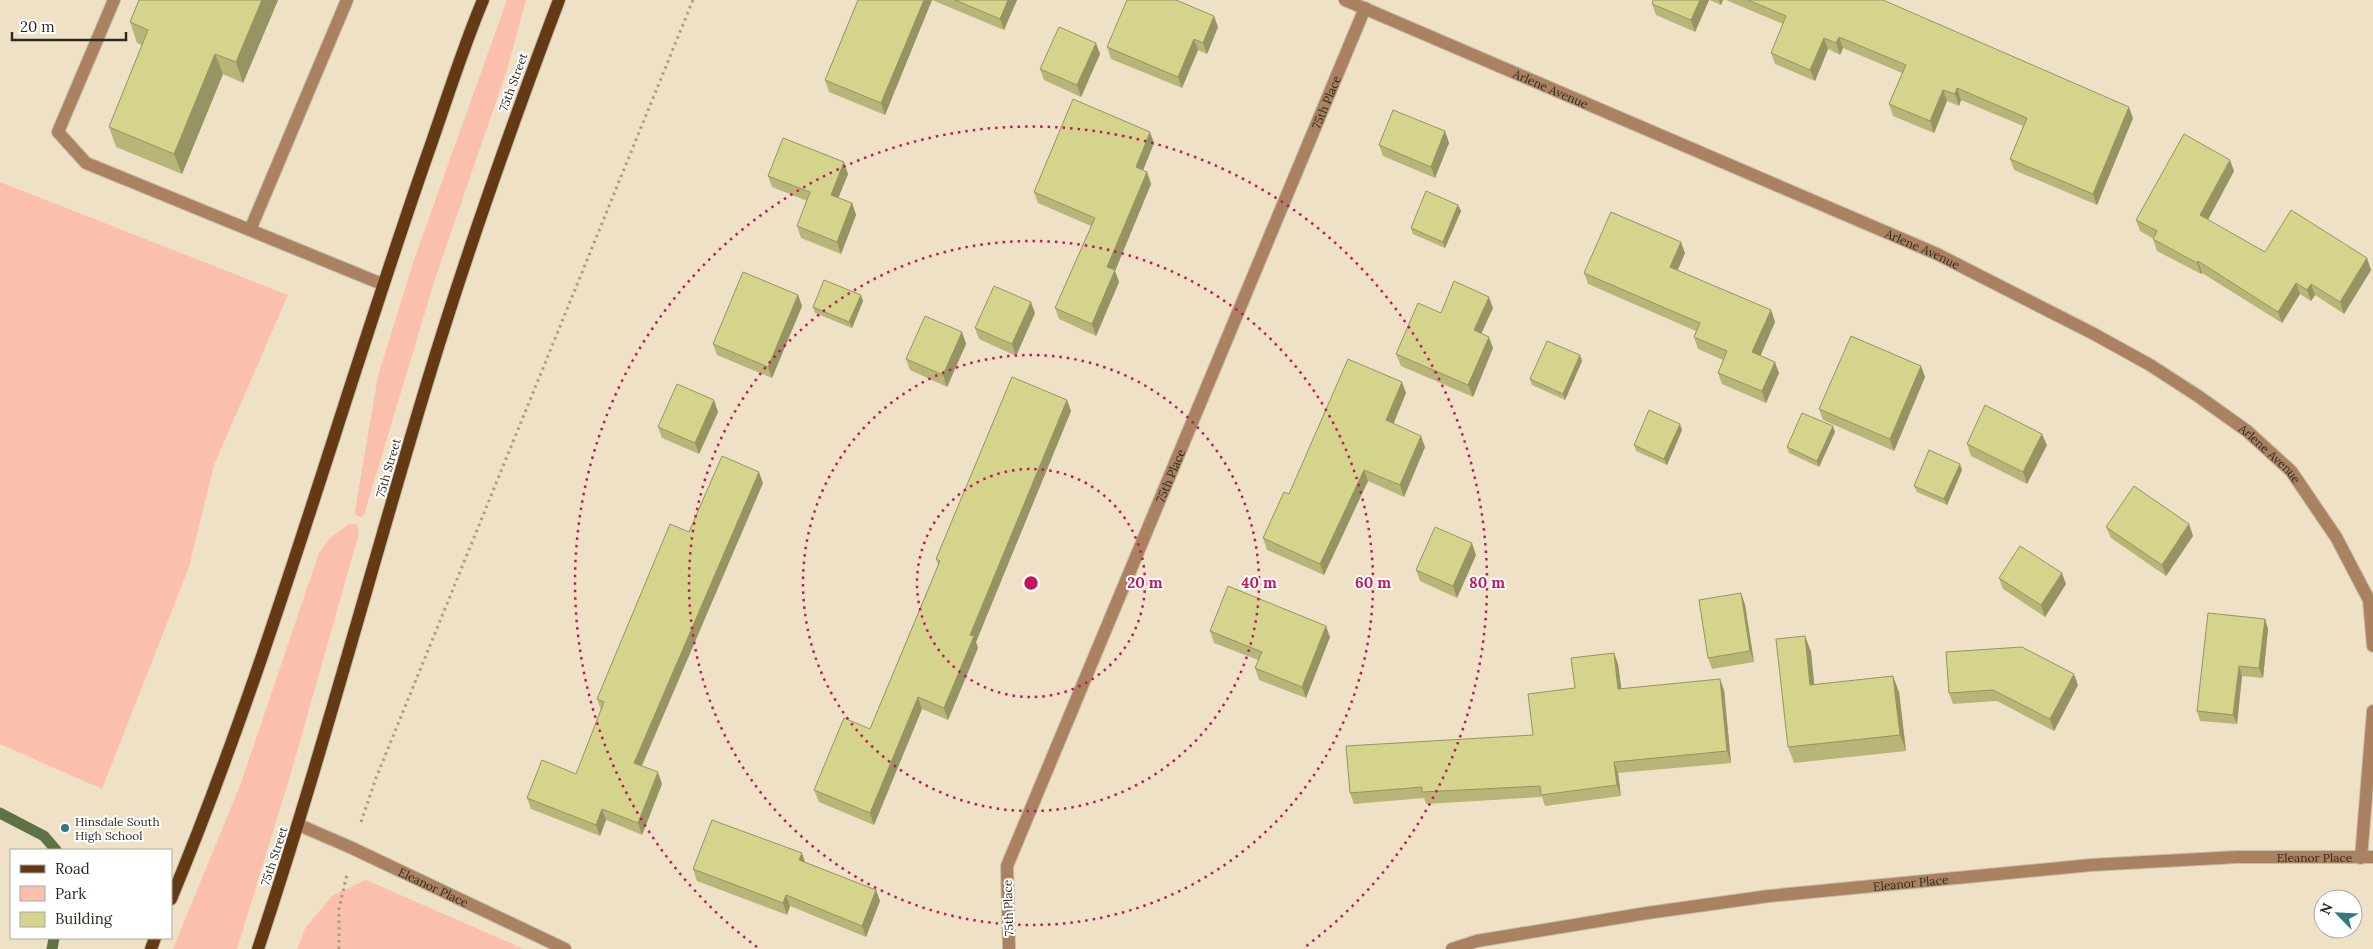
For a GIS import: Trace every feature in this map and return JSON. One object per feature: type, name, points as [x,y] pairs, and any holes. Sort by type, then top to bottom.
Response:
[{"type":"main road","points":[[172,896],[237,729],[296,557],[382,284],[482,0]]},
{"type":"main road","name":"75th Street","points":[[258,949],[299,825],[428,383],[499,159],[558,0]]},
{"type":"street","points":[[114,0],[58,132],[86,163],[382,284]]},
{"type":"street","points":[[250,230],[346,0]]},
{"type":"street","name":"Arlene Avenue","points":[[1345,0],[1937,254],[2150,365],[2247,431],[2291,471],[2336,537],[2368,600],[2373,646]]},
{"type":"street","name":"75th Place","points":[[1009,949],[1007,866],[1365,8]]},
{"type":"street","points":[[2367,857],[2373,711]]},
{"type":"street","name":"Eleanor Place","points":[[299,825],[352,848],[565,949]]},
{"type":"street","name":"Eleanor Place","points":[[1452,949],[1477,941],[1609,919],[1778,895],[2101,865],[2237,857],[2367,857]]},
{"type":"path","points":[[366,808],[376,778],[693,0]]},
{"type":"path","points":[[339,949],[340,909],[345,882]]},
{"type":"green space","points":[[507,0],[526,0],[507,70],[435,279],[364,515],[361,517],[356,515],[355,511],[378,376],[415,257]]},
{"type":"green space","points":[[0,182],[288,295],[214,465],[189,567],[102,789],[0,744]]},
{"type":"green space","points":[[349,524],[357,524],[359,533],[293,766],[237,949],[173,949],[241,783],[319,553],[331,537]]},
{"type":"green space","points":[[366,880],[524,949],[297,949],[306,927],[333,895]]},
{"type":"building","points":[[139,0],[262,0],[236,62],[215,54],[174,154],[109,127],[148,30],[130,22]]},
{"type":"building","points":[[858,0],[924,0],[881,103],[825,80]]},
{"type":"building","points":[[955,0],[1008,0],[1000,19]]},
{"type":"building","points":[[1127,0],[1176,0],[1214,16],[1203,43],[1194,39],[1178,77],[1107,47]]},
{"type":"building","points":[[1653,0],[1700,0],[1691,20],[1652,4]]},
{"type":"building","points":[[1748,0],[1883,0],[2129,107],[2093,194],[2010,159],[2027,118],[1957,88],[1955,94],[1943,90],[1930,121],[1889,104],[1906,65],[1839,37],[1836,43],[1824,38],[1810,70],[1771,53],[1786,16]]},
{"type":"building","points":[[1059,27],[1096,43],[1077,85],[1040,69]]},
{"type":"building","points":[[1073,99],[1150,132],[1136,167],[1147,172],[1107,267],[1115,270],[1092,324],[1055,308],[1095,218],[1034,192]]},
{"type":"building","points":[[1393,110],[1445,131],[1431,167],[1379,145]]},
{"type":"building","points":[[2184,134],[2230,160],[2200,215],[2265,252],[2291,210],[2367,258],[2340,302],[2311,284],[2307,290],[2296,283],[2278,312],[2198,261],[2197,263],[2153,239],[2157,231],[2136,220]]},
{"type":"building","points":[[783,138],[844,162],[831,195],[852,203],[837,242],[797,226],[810,192],[768,176]]},
{"type":"building","points":[[1426,191],[1458,205],[1443,242],[1411,228]]},
{"type":"building","points":[[1611,212],[1681,242],[1670,267],[1771,310],[1752,352],[1775,362],[1762,391],[1718,373],[1727,351],[1694,337],[1700,323],[1584,273]]},
{"type":"building","points":[[743,272],[798,295],[768,367],[713,344]]},
{"type":"building","points":[[824,280],[861,295],[849,322],[813,307]]},
{"type":"building","points":[[1454,281],[1489,297],[1474,330],[1489,337],[1468,385],[1396,354],[1418,303],[1441,313]]},
{"type":"building","points":[[994,286],[1031,302],[1012,344],[975,328]]},
{"type":"building","points":[[925,316],[962,332],[943,375],[906,359]]},
{"type":"building","points":[[1851,336],[1921,366],[1890,439],[1819,409]]},
{"type":"building","points":[[1547,341],[1580,355],[1563,394],[1530,379]]},
{"type":"building","points":[[1348,359],[1402,382],[1386,420],[1421,436],[1400,485],[1364,470],[1320,564],[1263,538],[1284,492],[1289,494]]},
{"type":"building","points":[[1012,377],[1067,400],[970,635],[974,636],[944,708],[918,697],[870,813],[814,790],[844,718],[870,729],[940,561],[936,559]]},
{"type":"building","points":[[677,384],[714,400],[695,443],[658,427]]},
{"type":"building","points":[[1985,405],[2042,434],[2023,472],[1967,444]]},
{"type":"building","points":[[1649,410],[1680,424],[1664,459],[1634,445]]},
{"type":"building","points":[[1802,413],[1833,426],[1817,461],[1787,447]]},
{"type":"building","points":[[1929,450],[1960,464],[1944,499],[1914,486]]},
{"type":"building","points":[[722,456],[759,472],[634,763],[658,772],[638,823],[602,809],[596,825],[527,798],[542,760],[576,774],[604,702],[597,699],[670,524],[689,532]]},
{"type":"building","points":[[2134,486],[2189,524],[2162,565],[2106,527]]},
{"type":"building","points":[[1435,527],[1472,543],[1453,586],[1416,570]]},
{"type":"building","points":[[2020,546],[2062,573],[2041,605],[1999,578]]},
{"type":"building","points":[[1228,586],[1326,626],[1302,687],[1255,668],[1262,652],[1210,631]]},
{"type":"building","points":[[1741,593],[1750,651],[1708,658],[1699,600]]},
{"type":"building","points":[[2208,613],[2265,619],[2259,668],[2239,666],[2233,715],[2197,711]]},
{"type":"building","points":[[1805,636],[1810,685],[1893,676],[1900,735],[1788,747],[1776,639]]},
{"type":"building","points":[[2022,647],[2074,674],[2050,719],[1993,690],[1949,693],[1946,652]]},
{"type":"building","points":[[1614,653],[1618,689],[1720,679],[1727,751],[1614,762],[1617,785],[1541,795],[1540,786],[1422,792],[1422,787],[1350,793],[1346,746],[1533,735],[1528,694],[1575,688],[1571,658]]},
{"type":"building","points":[[712,820],[802,853],[799,860],[876,890],[862,926],[786,895],[783,903],[693,869]]},
{"type":"waterway","points":[[0,813],[44,836],[55,849]]},
{"type":"waterway","points":[[52,949],[54,939]]},
{"type":"place","name":"Hinsdale South High School","points":[[65,828]]}]
